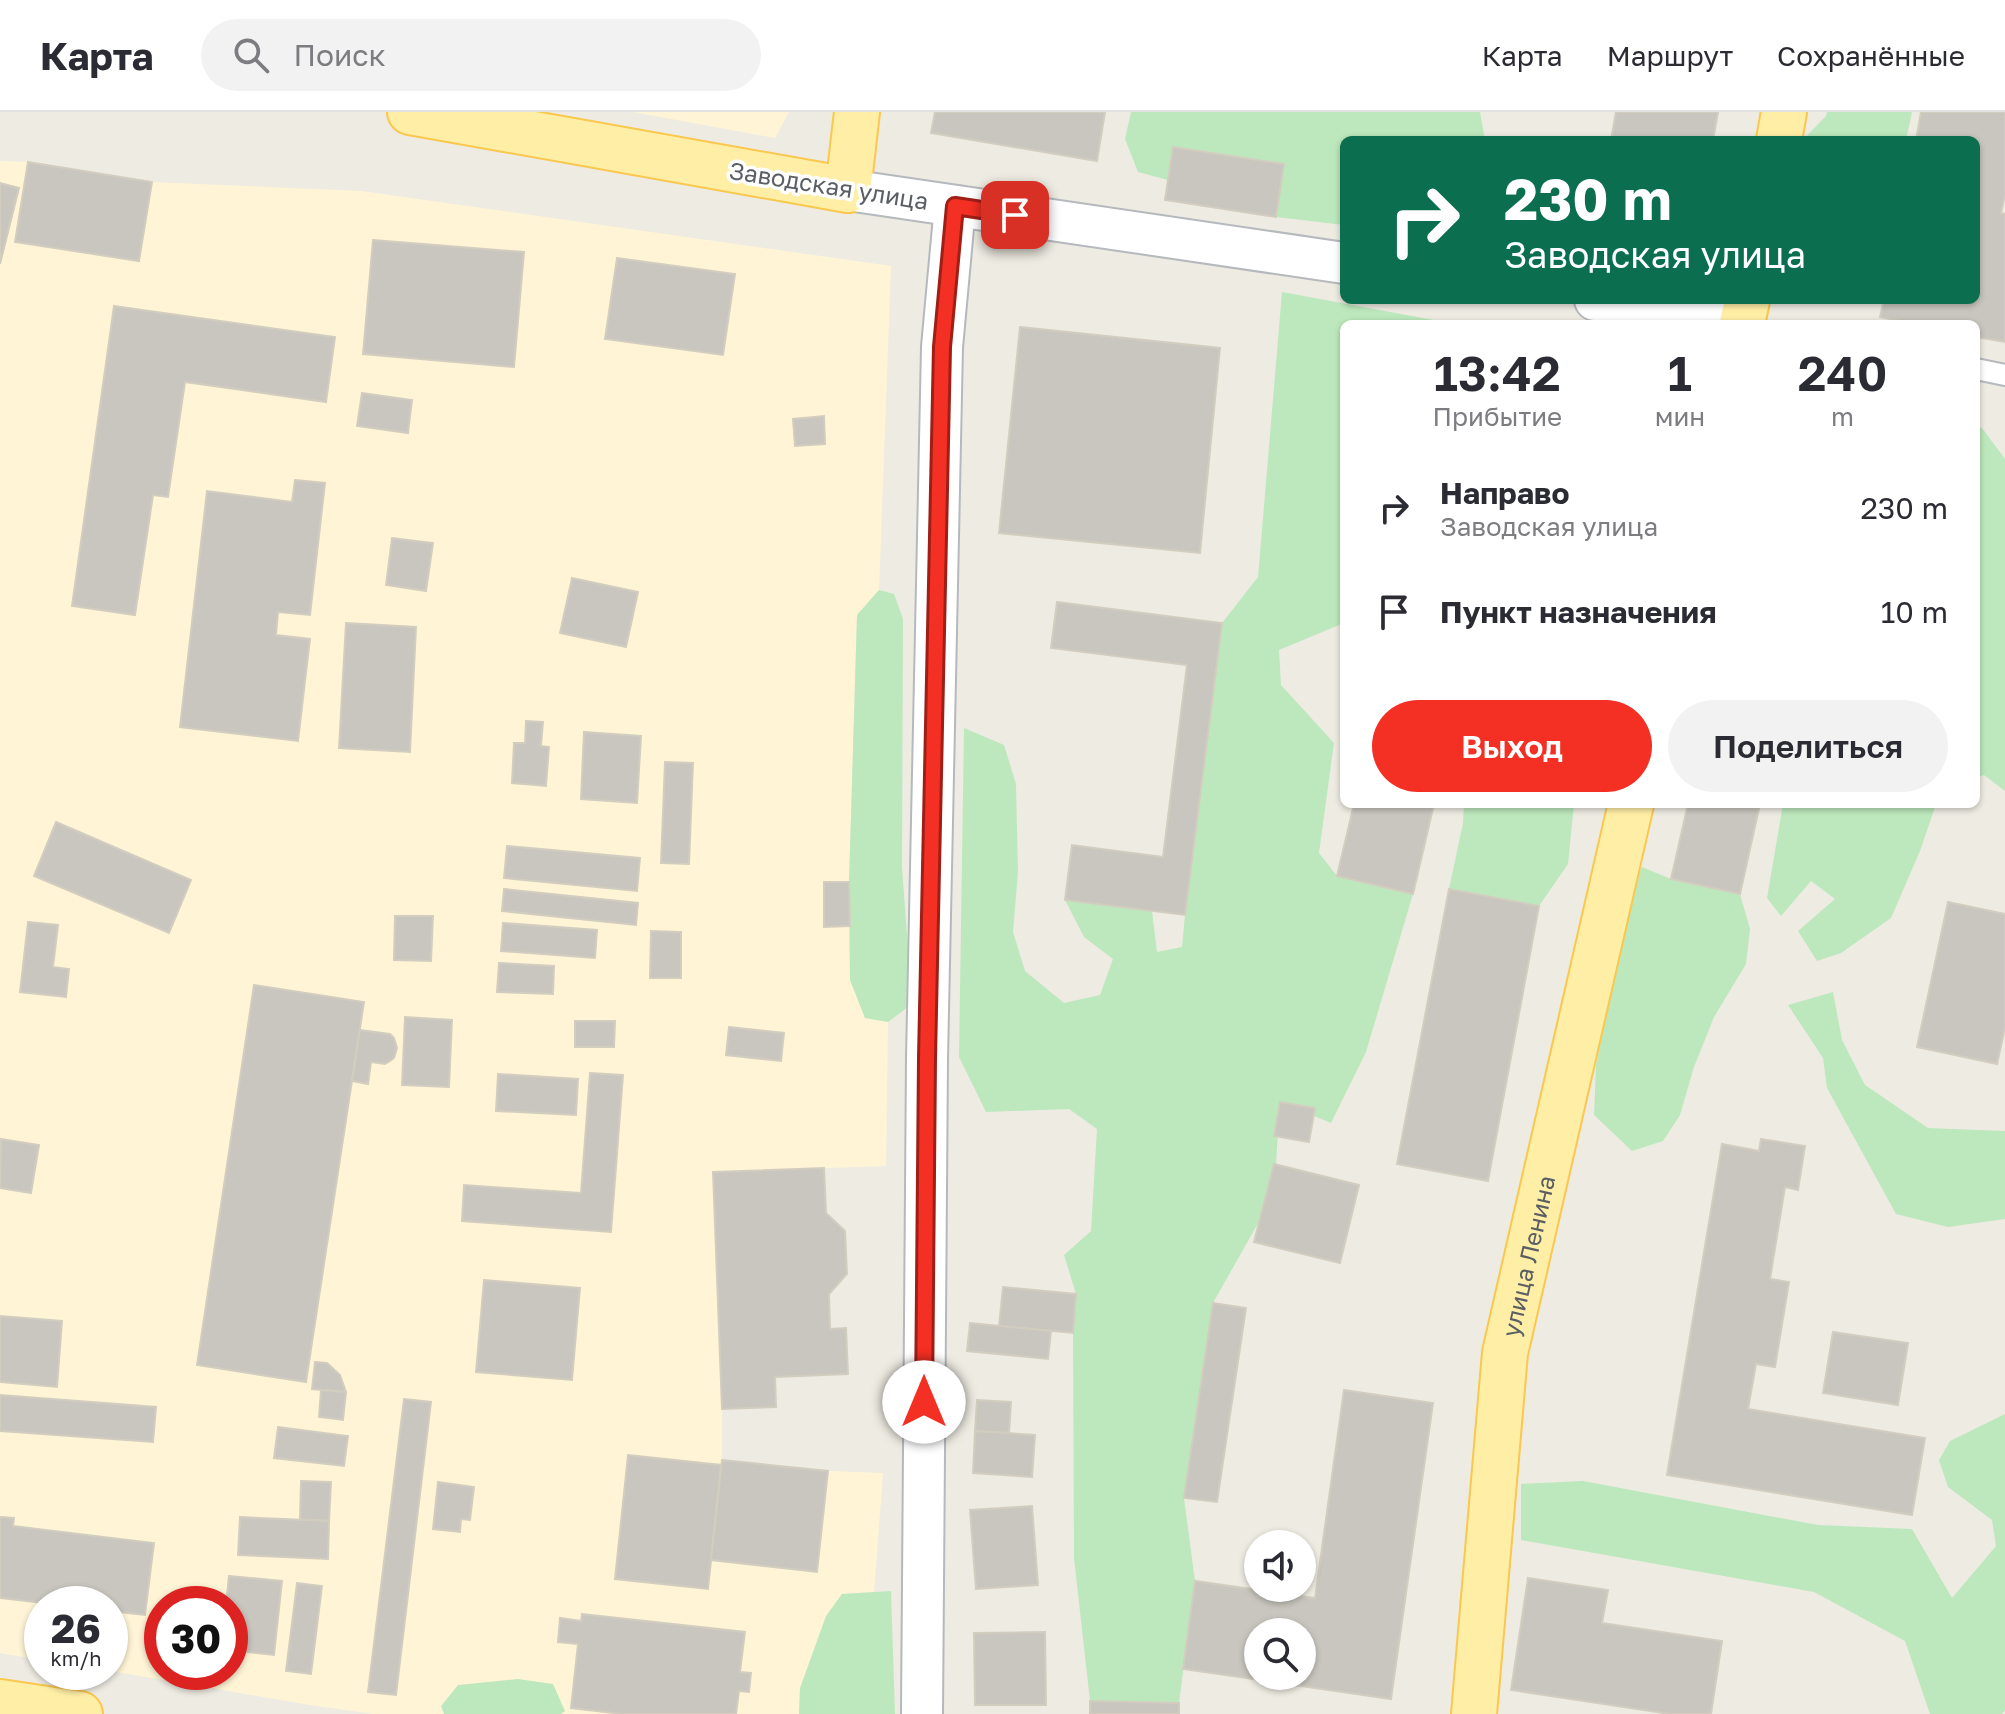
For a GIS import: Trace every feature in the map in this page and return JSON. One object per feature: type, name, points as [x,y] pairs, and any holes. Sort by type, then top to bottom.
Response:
[{"type":"main road","name":"Заводская улица","points":[[410,112],[848,190]]},
{"type":"main road","points":[[848,190],[857,112]]},
{"type":"main road","points":[[1780,136],[1784,112]]},
{"type":"main road","name":"улица Ленина","points":[[1474,1714],[1505,1353],[1630,808]]},
{"type":"main road","points":[[0,1702],[80,1714]]},
{"type":"street","name":"Заводская улица","points":[[848,190],[1340,262]]},
{"type":"street","points":[[922,1714],[927,1058],[942,347],[955,206]]},
{"type":"street","points":[[1631,304],[1746,317]]},
{"type":"lane","points":[[1980,370],[2005,375]]},
{"type":"shaded area","points":[[633,112],[789,112],[775,138]]},
{"type":"shaded area","points":[[0,161],[28,162],[152,182],[361,191],[891,266],[879,590],[857,615],[849,882],[850,980],[865,1018],[888,1022],[886,1166],[713,1172],[722,1460],[828,1471],[883,1473],[874,1592],[842,1594],[800,1688],[799,1714],[374,1714],[222,1690],[248,1690],[248,1586],[144,1586],[144,1677],[128,1674],[128,1586],[24,1586],[24,1657],[0,1653]]},
{"type":"green space","points":[[1131,112],[1480,112],[1484,136],[1340,136],[1340,225],[1276,217],[1284,164],[1174,147],[1168,180],[1138,172],[1125,139]]},
{"type":"green space","points":[[1827,112],[1912,112],[1907,136],[1807,136]]},
{"type":"green space","points":[[1282,292],[1434,320],[1340,320],[1340,625],[1279,650],[1281,685],[1334,743],[1319,853],[1337,876],[1413,894],[1366,1052],[1331,1123],[1280,1102],[1274,1195],[1213,1303],[1184,1498],[1195,1581],[1179,1703],[1090,1701],[1074,1558],[1073,1333],[1076,1294],[1064,1255],[1091,1231],[1097,1129],[1069,1109],[986,1112],[959,1057],[964,728],[1004,745],[1016,784],[1018,872],[1013,932],[1025,971],[1064,1003],[1100,995],[1113,959],[1084,937],[1065,900],[1152,911],[1157,952],[1182,947],[1222,623],[1258,577]]},
{"type":"green space","points":[[1980,427],[2005,459],[2005,791],[1984,775],[1980,776]]},
{"type":"green space","points":[[879,590],[894,594],[903,619],[902,867],[912,1004],[888,1022],[865,1018],[850,980],[849,882],[857,615]]},
{"type":"green space","points":[[1464,808],[1574,808],[1568,864],[1539,906],[1449,889]]},
{"type":"green space","points":[[1782,808],[1935,808],[1891,918],[1841,953],[1817,961],[1798,931],[1835,899],[1811,881],[1781,916],[1767,898]]},
{"type":"green space","points":[[1642,867],[1671,879],[1740,894],[1750,929],[1746,964],[1714,1017],[1694,1067],[1680,1115],[1663,1141],[1632,1151],[1594,1115],[1596,1065],[1632,888]]},
{"type":"green space","points":[[1833,992],[1842,1040],[1865,1085],[1928,1128],[2005,1131],[2005,1219],[1948,1227],[1896,1214],[1827,1088],[1823,1058],[1788,1005]]},
{"type":"green space","points":[[2005,1414],[2005,1710],[2002,1714],[1930,1714],[1905,1641],[1814,1592],[1521,1540],[1521,1484],[1583,1481],[1818,1525],[1912,1529],[1952,1598],[1996,1546],[1992,1520],[1948,1487],[1939,1460],[1950,1441]]},
{"type":"green space","points":[[891,1591],[895,1714],[799,1714],[800,1688],[826,1616],[842,1594]]},
{"type":"green space","points":[[518,1679],[553,1684],[565,1711],[561,1714],[444,1714],[441,1706],[458,1685]]},
{"type":"building","points":[[935,112],[1105,112],[1097,161],[931,133]]},
{"type":"building","points":[[1616,112],[1718,112],[1714,136],[1612,136]]},
{"type":"building","points":[[1921,112],[2005,112],[2005,195],[2001,213],[2005,214],[2005,342],[1980,338],[1980,320],[1895,320],[1880,317],[1883,304],[1980,304],[1980,136],[1917,136]]},
{"type":"building","points":[[1173,147],[1284,164],[1276,217],[1165,200]]},
{"type":"building","points":[[28,162],[152,182],[139,261],[15,242]]},
{"type":"building","points":[[0,183],[19,188],[0,264]]},
{"type":"building","points":[[373,240],[524,252],[514,367],[363,354]]},
{"type":"building","points":[[617,258],[735,274],[723,355],[605,339]]},
{"type":"building","points":[[114,306],[335,337],[326,402],[185,382],[168,497],[153,495],[135,615],[72,606]]},
{"type":"building","points":[[1020,327],[1220,348],[1200,553],[999,533]]},
{"type":"building","points":[[362,393],[412,400],[408,433],[357,426]]},
{"type":"building","points":[[824,416],[825,444],[795,446],[793,419]]},
{"type":"building","points":[[295,480],[325,483],[310,615],[278,612],[276,635],[310,639],[298,741],[180,727],[207,491],[292,502]]},
{"type":"building","points":[[392,538],[433,543],[426,591],[386,585]]},
{"type":"building","points":[[572,578],[638,592],[626,647],[560,633]]},
{"type":"building","points":[[1057,602],[1222,623],[1185,915],[1065,900],[1072,845],[1163,857],[1187,665],[1051,648]]},
{"type":"building","points":[[346,623],[416,627],[410,752],[339,748]]},
{"type":"building","points":[[526,721],[543,722],[541,746],[549,747],[546,786],[512,783],[514,743],[525,743]]},
{"type":"building","points":[[584,732],[641,736],[637,803],[581,799]]},
{"type":"building","points":[[665,762],[693,763],[689,864],[661,863]]},
{"type":"building","points":[[1353,808],[1433,808],[1413,894],[1337,876]]},
{"type":"building","points":[[1687,808],[1759,808],[1740,894],[1671,879]]},
{"type":"building","points":[[56,822],[191,880],[169,933],[34,876]]},
{"type":"building","points":[[507,846],[640,858],[637,891],[504,878]]},
{"type":"building","points":[[824,882],[849,882],[850,926],[824,927]]},
{"type":"building","points":[[504,889],[638,903],[636,925],[502,911]]},
{"type":"building","points":[[1449,889],[1539,906],[1488,1181],[1397,1164]]},
{"type":"building","points":[[1948,902],[2005,914],[2005,1028],[1997,1064],[1917,1047]]},
{"type":"building","points":[[395,916],[433,916],[431,961],[394,960]]},
{"type":"building","points":[[28,922],[58,925],[53,967],[69,969],[66,997],[20,992]]},
{"type":"building","points":[[503,923],[597,930],[595,958],[501,951]]},
{"type":"building","points":[[651,931],[681,932],[681,978],[650,978]]},
{"type":"building","points":[[499,963],[554,966],[553,994],[497,992]]},
{"type":"building","points":[[254,985],[364,1002],[306,1382],[197,1365]]},
{"type":"building","points":[[405,1017],[452,1020],[449,1087],[402,1085]]},
{"type":"building","points":[[575,1021],[615,1021],[614,1047],[575,1047]]},
{"type":"building","points":[[729,1027],[784,1033],[781,1061],[726,1055]]},
{"type":"building","points":[[360,1030],[390,1034],[397,1048],[394,1058],[385,1064],[371,1062],[368,1084],[352,1081]]},
{"type":"building","points":[[590,1073],[623,1075],[611,1232],[462,1221],[464,1185],[581,1193]]},
{"type":"building","points":[[498,1074],[578,1079],[576,1115],[496,1111]]},
{"type":"building","points":[[1280,1102],[1315,1108],[1309,1142],[1274,1136]]},
{"type":"building","points":[[1,1139],[39,1145],[31,1193],[0,1188]]},
{"type":"building","points":[[1761,1139],[1805,1146],[1798,1190],[1785,1187],[1770,1279],[1789,1282],[1775,1367],[1756,1364],[1748,1409],[1925,1438],[1912,1515],[1667,1475],[1722,1144],[1759,1151]]},
{"type":"building","points":[[1274,1164],[1359,1185],[1340,1263],[1254,1242]]},
{"type":"building","points":[[824,1168],[826,1213],[845,1231],[847,1274],[829,1294],[830,1329],[846,1328],[848,1374],[775,1377],[776,1407],[722,1409],[713,1172]]},
{"type":"building","points":[[484,1280],[580,1288],[572,1380],[476,1372]]},
{"type":"building","points":[[1003,1287],[1076,1294],[1073,1333],[999,1326]]},
{"type":"building","points":[[1213,1303],[1246,1308],[1217,1502],[1184,1498]]},
{"type":"building","points":[[0,1316],[62,1321],[57,1387],[0,1382]]},
{"type":"building","points":[[970,1323],[1051,1331],[1048,1359],[967,1351]]},
{"type":"building","points":[[1833,1332],[1908,1343],[1898,1405],[1823,1393]]},
{"type":"building","points":[[315,1362],[327,1363],[340,1375],[346,1392],[312,1389]]},
{"type":"building","points":[[321,1390],[346,1392],[343,1420],[319,1417]]},
{"type":"building","points":[[1344,1390],[1433,1403],[1391,1699],[1316,1688],[1316,1618],[1244,1618],[1244,1678],[1183,1669],[1195,1581],[1244,1588],[1244,1602],[1316,1602]]},
{"type":"building","points":[[0,1395],[156,1407],[153,1442],[0,1431]]},
{"type":"building","points":[[404,1399],[431,1402],[396,1695],[368,1692]]},
{"type":"building","points":[[977,1400],[1011,1402],[1009,1433],[975,1431]]},
{"type":"building","points":[[278,1427],[348,1436],[344,1466],[274,1458]]},
{"type":"building","points":[[975,1431],[1035,1435],[1032,1477],[973,1473]]},
{"type":"building","points":[[628,1455],[721,1465],[708,1589],[615,1579]]},
{"type":"building","points":[[722,1460],[828,1471],[817,1572],[711,1560]]},
{"type":"building","points":[[301,1481],[331,1482],[329,1521],[300,1519]]},
{"type":"building","points":[[438,1482],[474,1487],[470,1520],[461,1519],[460,1532],[433,1529]]},
{"type":"building","points":[[1032,1506],[1038,1585],[976,1589],[970,1510]]},
{"type":"building","points":[[0,1517],[14,1518],[13,1526],[154,1543],[149,1586],[144,1586],[144,1615],[128,1613],[128,1586],[24,1586],[24,1601],[0,1598]]},
{"type":"building","points":[[240,1517],[329,1521],[328,1559],[238,1555]]},
{"type":"building","points":[[229,1576],[282,1581],[274,1655],[248,1652],[248,1586],[228,1586]]},
{"type":"building","points":[[1528,1578],[1608,1590],[1602,1623],[1722,1641],[1711,1714],[1670,1714],[1511,1690]]},
{"type":"building","points":[[297,1583],[322,1586],[311,1674],[286,1671]]},
{"type":"building","points":[[582,1614],[745,1632],[740,1672],[751,1673],[749,1692],[739,1691],[736,1714],[622,1714],[571,1708],[578,1644],[558,1642],[560,1618],[581,1621]]},
{"type":"building","points":[[1045,1632],[1046,1705],[975,1705],[974,1633]]},
{"type":"building","points":[[1090,1701],[1179,1703],[1179,1714],[1090,1714]]},
{"type":"route","points":[[924,1402],[927,1058],[942,347],[955,206],[1015,215]]}]
